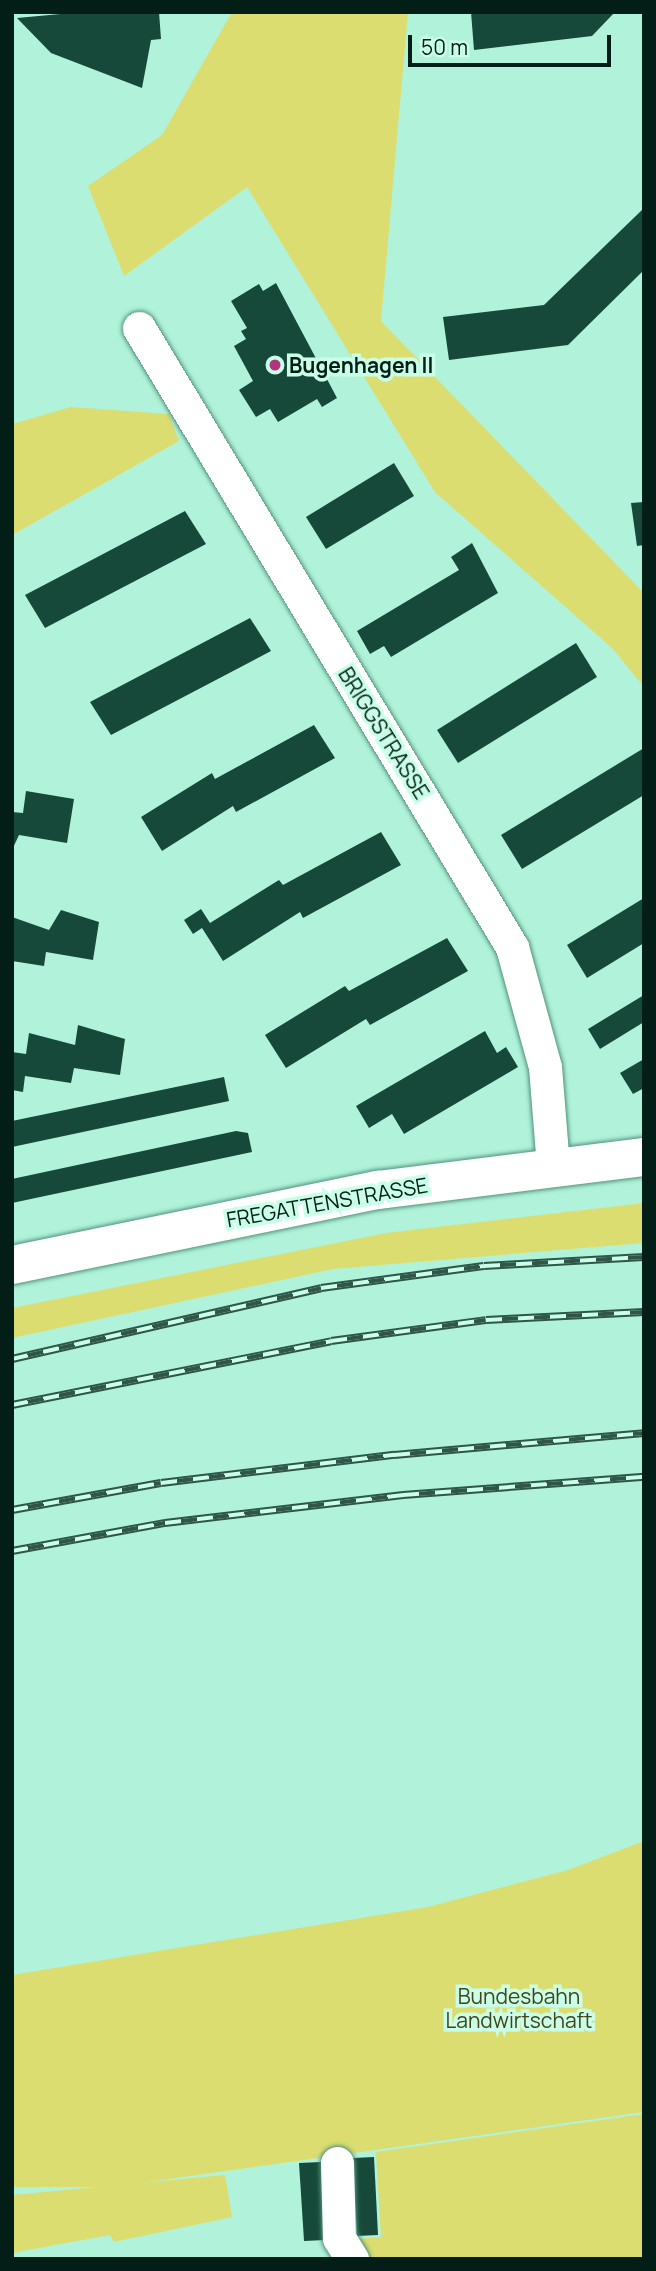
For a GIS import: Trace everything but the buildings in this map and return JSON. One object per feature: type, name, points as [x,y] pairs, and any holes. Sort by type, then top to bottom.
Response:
[{"type":"street","name":"BRIGGSTRASSE","points":[[139,328],[512,947],[545,1067],[553,1166]]},
{"type":"street","name":"FREGATTENSTRASSE","points":[[12,1265],[378,1190],[553,1166],[644,1157]]},
{"type":"street","points":[[337,2163],[339,2238],[352,2259]]},
{"type":"green space","points":[[232,12],[408,12],[381,321],[644,593],[644,687],[612,648],[435,492],[247,187],[124,276],[88,186],[162,135]]},
{"type":"green space","points":[[71,407],[169,414],[179,441],[12,535],[12,424]]},
{"type":"green space","points":[[644,1203],[644,1243],[333,1269],[12,1338],[12,1308],[386,1233]]},
{"type":"green space","name":"Bundesbahn Landwirtschaft","points":[[644,1841],[644,2112],[113,2187],[12,2187],[12,1975],[428,1907],[568,1870]]},
{"type":"green space","points":[[644,2114],[644,2259],[366,2259],[357,2239],[381,2237],[376,2152]]},
{"type":"green space","points":[[225,2175],[232,2217],[114,2242],[110,2235],[12,2253],[12,2195]]},
{"type":"railway","points":[[12,1359],[321,1288],[484,1266],[644,1257]]},
{"type":"railway","points":[[12,1405],[331,1341],[486,1320],[644,1312]]},
{"type":"railway","points":[[12,1510],[161,1483],[394,1455],[644,1433]]},
{"type":"railway","points":[[12,1551],[165,1523],[403,1495],[644,1477]]},
{"type":"place","name":"Bugenhagen II","points":[[275,365]]}]
